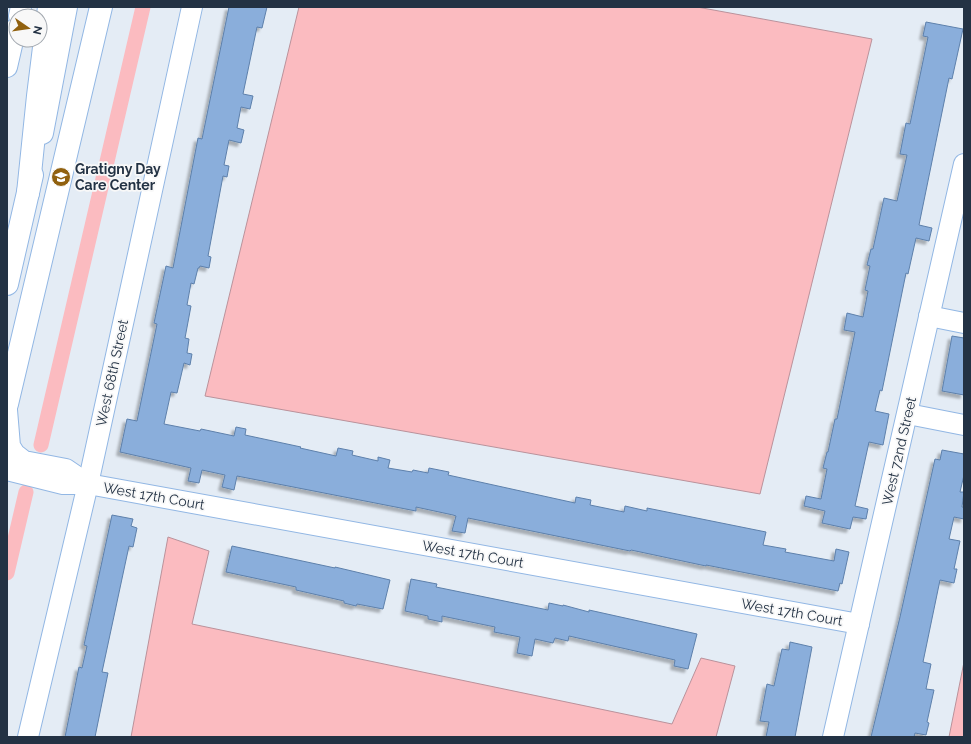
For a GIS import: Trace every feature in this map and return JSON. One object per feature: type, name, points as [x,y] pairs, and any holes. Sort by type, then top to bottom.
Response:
[{"type":"main road","points":[[28,193],[49,7]]},
{"type":"main road","points":[[7,284],[50,97],[66,7]]},
{"type":"main road","points":[[7,404],[101,7]]},
{"type":"street","name":"West 68th Street","points":[[28,737],[88,484],[192,7]]},
{"type":"street","points":[[7,67],[11,48]]},
{"type":"street","name":"West 72nd Street","points":[[833,737],[964,164]]},
{"type":"street","points":[[929,316],[964,323]]},
{"type":"street","name":"West 17th Court","points":[[7,410],[10,446],[15,454],[24,461],[66,469],[88,484]]},
{"type":"street","points":[[908,414],[964,425]]},
{"type":"street","name":"West 17th Court","points":[[7,470],[63,484],[88,484],[859,624]]},
{"type":"shaded area","points":[[299,7],[697,7],[872,39],[760,494],[205,396]]},
{"type":"shaded area","points":[[168,537],[209,551],[192,624],[672,724],[701,658],[735,666],[716,737],[131,737]]},
{"type":"shaded area","points":[[964,662],[964,737],[949,737]]},
{"type":"building","points":[[229,7],[267,7],[262,28],[257,27],[243,94],[253,96],[250,109],[241,107],[237,128],[244,130],[241,143],[229,140],[224,165],[229,166],[227,177],[223,176],[208,256],[211,257],[209,268],[200,266],[198,268],[194,284],[191,283],[187,305],[191,306],[185,338],[189,339],[187,353],[192,354],[190,365],[184,363],[177,393],[171,392],[164,424],[200,431],[201,429],[234,436],[236,427],[246,429],[245,435],[336,456],[338,448],[353,451],[352,455],[378,461],[378,457],[390,460],[388,468],[428,473],[429,468],[449,472],[448,475],[575,503],[576,497],[591,500],[590,505],[624,512],[625,506],[647,511],[647,508],[766,532],[763,545],[786,549],[785,552],[834,561],[836,549],[849,552],[842,584],[840,583],[838,591],[468,518],[465,533],[452,531],[456,516],[453,515],[416,507],[416,511],[237,476],[234,490],[222,487],[225,475],[202,470],[199,483],[188,481],[191,468],[120,452],[127,419],[137,421],[157,324],[154,323],[166,266],[173,268],[198,138],[202,139]]},
{"type":"building","points":[[926,22],[963,29],[952,79],[949,78],[919,225],[932,228],[929,241],[916,238],[908,274],[906,273],[882,391],[880,390],[875,411],[889,414],[883,445],[869,442],[855,506],[868,509],[866,519],[853,517],[850,529],[822,523],[825,511],[804,506],[806,496],[821,499],[827,469],[823,468],[835,419],[837,419],[855,332],[844,330],[847,313],[863,317],[868,291],[865,290],[870,266],[867,265],[871,249],[873,249],[884,198],[897,201],[907,155],[900,154],[906,123],[910,124],[928,37],[923,36]]},
{"type":"building","points":[[952,336],[964,338],[964,395],[942,391]]},
{"type":"building","points":[[942,450],[964,454],[964,475],[960,492],[964,492],[962,507],[964,507],[964,519],[954,517],[949,539],[960,541],[954,569],[957,569],[954,583],[940,580],[923,662],[931,664],[926,689],[934,690],[927,722],[929,723],[926,735],[915,733],[914,737],[871,737],[900,617],[935,459],[940,460]]},
{"type":"building","points":[[112,515],[133,519],[131,526],[137,528],[133,547],[129,546],[102,672],[108,673],[95,737],[65,737],[79,667],[82,668],[87,646],[84,645]]},
{"type":"building","points":[[232,546],[390,580],[383,609],[357,604],[356,606],[344,603],[344,601],[296,590],[296,587],[226,572]]},
{"type":"building","points":[[411,579],[437,584],[436,587],[548,610],[549,603],[563,605],[589,612],[589,610],[697,634],[688,669],[674,666],[675,660],[569,636],[568,641],[555,638],[553,643],[535,639],[532,656],[517,653],[520,637],[494,632],[495,627],[442,616],[442,622],[428,619],[428,616],[405,611]]},
{"type":"building","points":[[790,642],[812,647],[795,737],[766,737],[769,722],[760,721],[767,684],[774,686],[782,649],[789,650]]},
{"type":"waterway","points":[[41,445],[143,7]]},
{"type":"waterway","points":[[7,573],[26,492]]},
{"type":"place","name":"Gratigny Day Care Center","points":[[61,177]]}]
